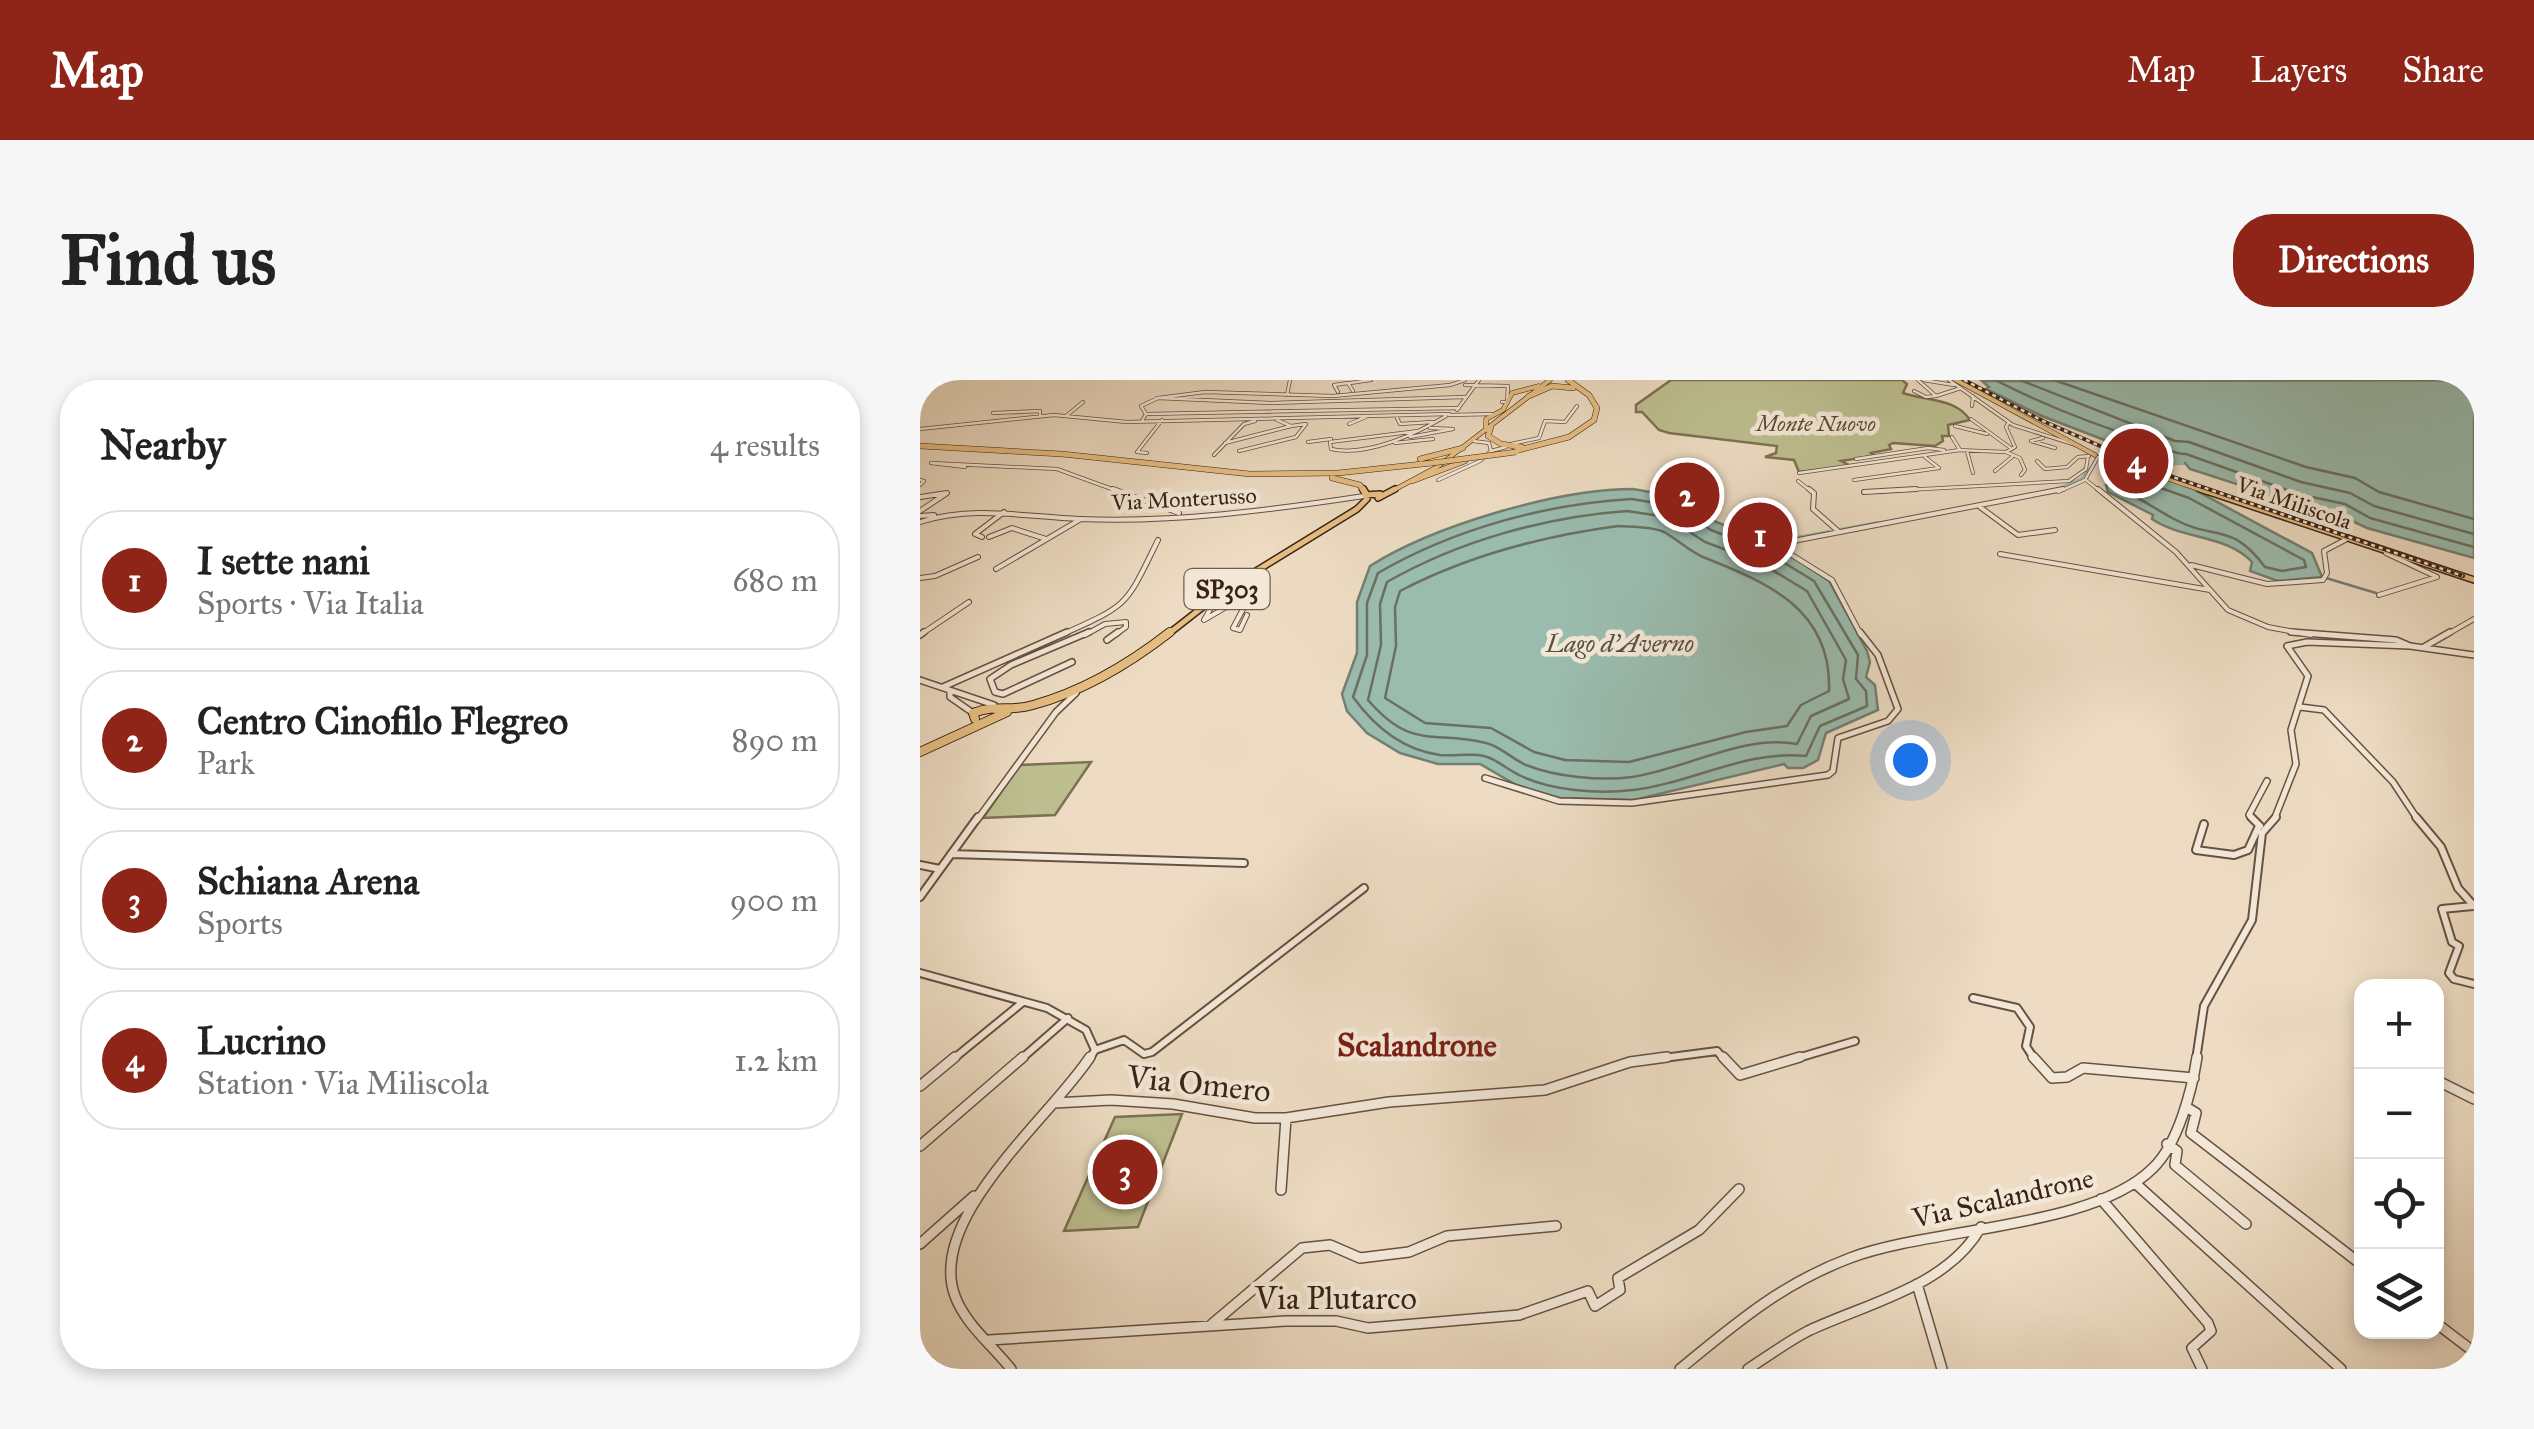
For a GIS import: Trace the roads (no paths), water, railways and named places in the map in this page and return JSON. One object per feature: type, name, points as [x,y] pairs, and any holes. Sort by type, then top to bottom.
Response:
[{"type":"highway","points":[[1412,480],[1470,458],[1552,444],[1591,426],[1596,412],[1592,398],[1570,380]]},
{"type":"highway","points":[[1286,475],[1470,458],[1564,443],[1590,430],[1600,415],[1585,380]]},
{"type":"highway","points":[[1536,386],[1547,381]]},
{"type":"highway","points":[[1530,395],[1548,386],[1562,385],[1592,398]]},
{"type":"highway","points":[[1489,429],[1488,436],[1499,444],[1552,444]]},
{"type":"highway","points":[[920,446],[1046,450],[1207,470],[1311,472],[1431,462]]},
{"type":"highway","points":[[920,446],[1026,450],[1192,471],[1347,481],[1362,486],[1366,496]]},
{"type":"highway","points":[[1311,472],[1425,458],[1462,448]]},
{"type":"main road","points":[[1366,496],[1412,480],[1489,429],[1547,381]]},
{"type":"main road","name":"Via Miliscola","points":[[1956,382],[2099,456],[2402,560],[2474,580]]},
{"type":"main road","points":[[1488,417],[1496,414],[1512,393],[1536,386]]},
{"type":"main road","points":[[1523,389],[1532,390],[1530,395]]},
{"type":"main road","points":[[1488,417],[1503,417]]},
{"type":"main road","points":[[1488,417],[1489,429]]},
{"type":"main road","points":[[2060,438],[2099,456]]},
{"type":"main road","name":"SP303","points":[[1058,700],[1135,662],[1205,604],[1366,496]]},
{"type":"main road","points":[[962,732],[974,716],[1058,700],[1090,685]]},
{"type":"main road","points":[[920,752],[1000,710]]},
{"type":"main road","points":[[974,716],[988,718]]},
{"type":"street","points":[[920,382],[937,380]]},
{"type":"street","points":[[1285,395],[1290,380]]},
{"type":"street","points":[[1350,383],[1371,380]]},
{"type":"street","points":[[1921,380],[1956,382]]},
{"type":"street","points":[[1921,380],[1936,396]]},
{"type":"street","points":[[924,390],[930,381]]},
{"type":"street","points":[[1336,439],[1330,442],[1333,451],[1385,446],[1428,428],[1459,408],[1472,382]]},
{"type":"street","points":[[1146,414],[1141,406],[1151,398],[1210,387],[1285,395],[1472,382],[1508,386],[1504,402]]},
{"type":"street","points":[[1914,391],[1936,396],[1956,382]]},
{"type":"street","points":[[1972,406],[1975,395],[2009,422],[2079,446]]},
{"type":"street","points":[[1151,398],[1302,402],[1465,398]]},
{"type":"street","points":[[1065,416],[1083,402]]},
{"type":"street","points":[[1298,408],[1302,402]]},
{"type":"street","points":[[1317,408],[1320,402]]},
{"type":"street","points":[[1512,449],[1539,438],[1545,422],[1565,422],[1577,406]]},
{"type":"street","points":[[1146,414],[1298,408],[1459,408]]},
{"type":"street","points":[[1459,408],[1460,413],[1468,416]]},
{"type":"street","points":[[993,412],[1030,410],[1042,412],[1039,417]]},
{"type":"street","points":[[1256,417],[1263,410]]},
{"type":"street","points":[[1142,420],[1146,414]]},
{"type":"street","points":[[920,429],[1065,416],[1162,420],[1496,414]]},
{"type":"street","points":[[1349,424],[1366,416],[1407,418]]},
{"type":"street","points":[[1214,454],[1248,422],[1278,418],[1291,426]]},
{"type":"street","points":[[1398,419],[1400,424],[1439,421]]},
{"type":"street","points":[[1970,419],[2009,450],[2012,458]]},
{"type":"street","points":[[1147,453],[1137,452],[1162,420]]},
{"type":"street","points":[[1856,459],[1928,448],[2009,450],[2016,447],[2006,427],[2009,422]]},
{"type":"street","points":[[1226,443],[1306,424],[1299,434],[1240,450]]},
{"type":"street","points":[[1955,426],[1988,435]]},
{"type":"street","points":[[1284,428],[1299,434]]},
{"type":"street","points":[[1428,428],[1428,432],[1450,430]]},
{"type":"street","points":[[1404,437],[1454,429],[1428,428]]},
{"type":"street","points":[[1238,430],[1269,444]]},
{"type":"street","points":[[1308,442],[1418,431]]},
{"type":"street","points":[[1952,437],[1960,450]]},
{"type":"street","points":[[2044,437],[2031,440],[2038,446],[2054,448]]},
{"type":"street","points":[[1392,443],[1433,440]]},
{"type":"street","points":[[1438,480],[1493,453],[1490,444],[1473,440]]},
{"type":"street","points":[[1799,473],[1960,450]]},
{"type":"street","points":[[1967,451],[1973,473]]},
{"type":"street","points":[[1854,480],[1940,468],[1924,456]]},
{"type":"street","points":[[2059,474],[2078,458],[2099,456]]},
{"type":"street","points":[[1485,778],[1559,801],[1632,803],[1828,775],[1833,771],[1838,738],[1888,721],[1898,710],[1878,655],[1862,636],[1832,580],[1787,552],[1782,543],[2057,492],[2086,480],[2099,456]]},
{"type":"street","points":[[1864,492],[2073,479],[2099,456]]},
{"type":"street","points":[[1995,471],[2012,458],[2020,458],[2025,470],[2020,476]]},
{"type":"street","points":[[2052,459],[2057,467]]},
{"type":"street","points":[[2037,461],[2043,469],[2065,467]]},
{"type":"street","points":[[965,468],[932,463],[1057,469],[1180,514]]},
{"type":"street","points":[[2086,480],[2190,565],[2221,606],[2262,626],[2396,640],[2410,646],[2474,655]]},
{"type":"street","points":[[1798,481],[1814,493],[1815,512],[1839,532]]},
{"type":"street","points":[[920,497],[947,493],[920,516]]},
{"type":"street","name":"Via Monterusso","points":[[920,516],[1005,511],[1080,519],[1248,513],[1366,496]]},
{"type":"street","points":[[1978,506],[2018,535],[2055,530]]},
{"type":"street","points":[[982,537],[975,534],[1005,511]]},
{"type":"street","points":[[996,569],[1080,519]]},
{"type":"street","points":[[989,536],[1012,528],[1046,539]]},
{"type":"street","points":[[943,687],[1125,604],[1158,540]]},
{"type":"street","points":[[2190,565],[2267,584],[2326,578],[2322,554],[2345,540]]},
{"type":"street","points":[[2000,554],[2210,590]]},
{"type":"street","points":[[920,578],[978,558]]},
{"type":"street","points":[[2381,595],[2437,577],[2402,560]]},
{"type":"street","points":[[1246,577],[1212,604],[1204,620],[1252,592],[1233,628],[1240,630],[1247,615]]},
{"type":"street","points":[[920,636],[969,602]]},
{"type":"street","points":[[2424,647],[2474,619]]},
{"type":"street","points":[[1072,662],[1010,692],[995,692],[990,679],[1111,621],[1126,622],[1107,640]]},
{"type":"street","name":"Via Scalandrone","points":[[1680,1369],[1768,1298],[1852,1258],[2101,1199],[2135,1183],[2156,1166],[2186,1107],[2204,1006],[2252,920],[2262,834],[2279,814],[2296,764],[2291,730],[2308,676],[2288,650],[2289,644],[2410,646]]},
{"type":"street","points":[[1027,648],[1039,654]]},
{"type":"street","points":[[920,680],[964,692],[1000,710]]},
{"type":"street","points":[[950,691],[950,697],[974,716]]},
{"type":"street","points":[[1056,712],[1058,700]]},
{"type":"street","points":[[920,897],[1056,712],[1058,700]]},
{"type":"street","points":[[2300,708],[2324,710],[2389,776],[2406,805],[2441,847],[2458,888],[2474,906]]},
{"type":"street","points":[[2259,826],[2249,815],[2267,781]]},
{"type":"street","points":[[2204,824],[2196,850],[2234,855],[2248,850],[2259,826],[2269,823]]},
{"type":"street","points":[[951,854],[1244,863]]},
{"type":"street","points":[[920,865],[940,869]]},
{"type":"street","points":[[1011,1369],[954,1294],[950,1260],[957,1232],[990,1182],[1095,1050],[1124,1040],[1144,1054],[1152,1052],[1364,888]]},
{"type":"street","points":[[2474,906],[2442,909],[2452,942],[2459,946],[2450,973],[2454,979],[2474,984]]},
{"type":"street","points":[[920,973],[1068,1018],[1086,1030],[1095,1050]]},
{"type":"street","points":[[1974,998],[2017,1008],[2030,1027],[2026,1046],[2052,1078],[2083,1068],[2194,1078]]},
{"type":"street","points":[[920,1086],[1024,1002]]},
{"type":"street","points":[[920,1146],[1068,1018]]},
{"type":"street","name":"Via Omero","points":[[1054,1104],[1111,1100],[1172,1104],[1255,1118],[1286,1118],[1389,1102],[1545,1090],[1630,1062],[1718,1051],[1740,1075],[1856,1041]]},
{"type":"street","points":[[2444,1084],[2474,1099]]},
{"type":"street","points":[[2186,1107],[2196,1113],[2191,1132],[2354,1259]]},
{"type":"street","points":[[1281,1190],[1286,1118]]},
{"type":"street","points":[[2167,1144],[2176,1151],[2174,1165],[2246,1224]]},
{"type":"street","points":[[920,1244],[990,1182]]},
{"type":"street","points":[[2135,1183],[2341,1369]]},
{"type":"street","name":"Via Plutarco","points":[[989,1340],[1211,1324],[1336,1322],[1368,1328],[1519,1314],[1552,1307],[1588,1291],[1595,1306],[1620,1290],[1618,1278],[1682,1245],[1723,1210],[1739,1189]]},
{"type":"street","points":[[2101,1199],[2208,1323],[2211,1331],[2192,1348],[2202,1369]]},
{"type":"street","points":[[1211,1324],[1302,1248],[1330,1245],[1360,1258],[1409,1252],[1447,1236],[1556,1226]]},
{"type":"street","points":[[1748,1369],[1804,1332],[1917,1284],[1976,1245],[1982,1226]]},
{"type":"street","points":[[1917,1284],[1942,1369]]},
{"type":"street","points":[[2444,1329],[2474,1352]]},
{"type":"water","points":[[2474,380],[2474,558],[2367,528],[2323,507],[2295,503],[2190,469],[2185,463],[2174,464],[2150,452],[2107,441],[2042,416],[1986,389],[1989,387],[1982,381]]},
{"type":"water","points":[[2107,462],[2193,489],[2312,553],[2322,577],[2278,581],[2250,571],[2252,562],[2229,546],[2164,526],[2152,519],[2153,515],[2108,492],[2106,485],[2117,481],[2106,478]]},
{"type":"water","name":"Lago d'Averno","points":[[1633,489],[1678,497],[1716,522],[1772,543],[1829,581],[1867,651],[1870,662],[1866,677],[1875,685],[1878,710],[1826,733],[1818,760],[1803,768],[1788,768],[1784,764],[1634,800],[1560,798],[1518,786],[1480,764],[1438,764],[1400,753],[1367,733],[1347,711],[1342,694],[1357,653],[1357,602],[1370,566],[1427,537],[1497,512],[1569,495]]},
{"type":"waterway","points":[[2153,466],[2183,463]]},
{"type":"waterway","points":[[2057,489],[2081,479],[2092,466]]},
{"type":"waterway","points":[[1840,530],[1878,523]]},
{"type":"waterway","points":[[1778,541],[1835,531]]},
{"type":"waterway","points":[[2326,578],[2376,593]]},
{"type":"railway","points":[[1964,380],[2045,422],[2167,475],[2463,576]]},
{"type":"place","name":"Lucrino","points":[[2136,461]]},
{"type":"place","name":"Centro Cinofilo Flegreo","points":[[1687,495]]},
{"type":"place","name":"I sette nani","points":[[1760,535]]},
{"type":"place","name":"Schiana Arena","points":[[1125,1172]]},
{"type":"district","name":"Scalandrone","points":[[1417,1045]]},
{"type":"park label","name":"Monte Nuovo","points":[[1816,423]]}]
